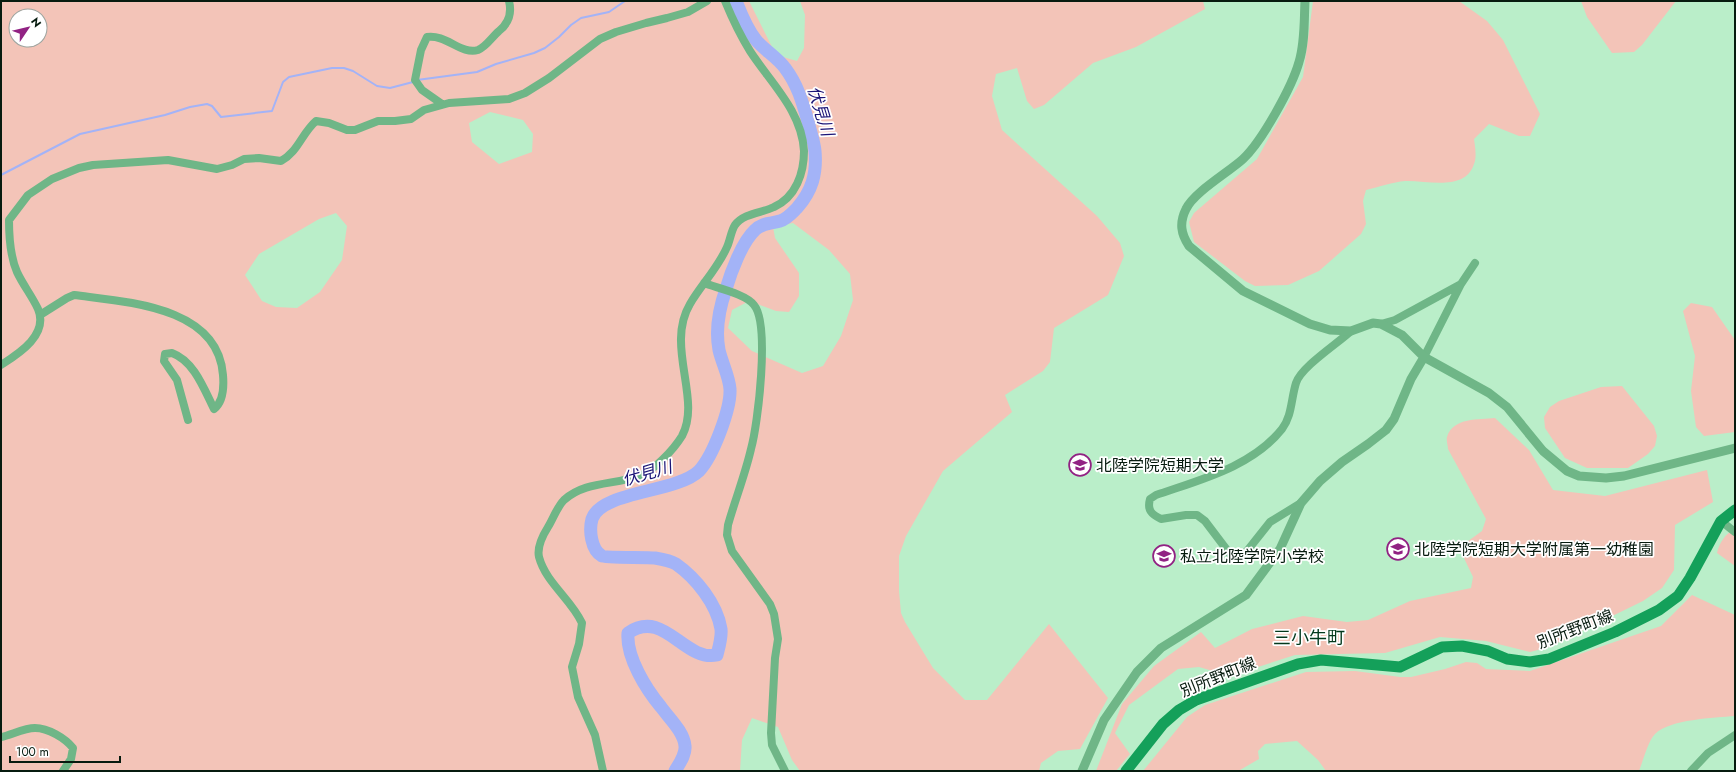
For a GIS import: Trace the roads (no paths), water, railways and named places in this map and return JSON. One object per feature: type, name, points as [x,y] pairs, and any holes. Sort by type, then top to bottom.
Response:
[{"type":"main road","name":"別所野町線","points":[[1126,771],[1163,724],[1179,710],[1196,700],[1298,664],[1321,660],[1356,664],[1400,666],[1442,647],[1462,646],[1488,651],[1507,659],[1530,662],[1549,659],[1615,632],[1660,610],[1678,596],[1690,578],[1721,521],[1735,510]]},
{"type":"street","points":[[442,104],[422,90],[415,80],[421,50],[427,37],[436,36],[465,49],[477,50],[485,45],[504,27],[510,17],[511,8],[509,1]]},
{"type":"street","points":[[1,365],[28,345],[40,324],[38,310],[17,270],[12,254],[9,220],[28,195],[52,179],[79,168],[93,165],[150,160],[168,160],[218,169],[232,165],[244,159],[259,158],[281,161],[293,152],[310,126],[316,121],[347,130],[355,130],[378,121],[395,121],[411,118],[424,110],[442,104],[509,99],[525,93],[549,78],[600,39],[616,32],[688,12],[707,1]]},
{"type":"street","points":[[603,771],[595,735],[578,698],[572,667],[582,623],[572,606],[564,598],[543,568],[538,554],[539,549],[544,534],[563,501],[578,491],[641,476],[658,464],[681,437],[688,423],[689,409],[681,354],[683,329],[689,305],[727,247],[735,225],[744,218],[760,210],[774,207],[790,197],[800,179],[804,162],[804,148],[799,124],[791,109],[749,50],[725,1]]},
{"type":"street","points":[[1305,1],[1303,45],[1300,61],[1294,77],[1279,105],[1254,146],[1242,159],[1190,203],[1183,216],[1181,225],[1182,231],[1189,246],[1243,291],[1310,324],[1330,330],[1351,331]]},
{"type":"street","points":[[1082,771],[1104,720],[1137,672],[1161,648],[1246,595],[1280,549],[1301,503],[1320,480],[1386,430],[1394,419],[1411,379],[1461,284],[1475,263]]},
{"type":"street","points":[[704,283],[742,296],[754,304],[758,314],[762,335],[762,358],[758,408],[752,449],[728,525],[727,534],[732,551],[770,604],[774,614],[778,639],[775,658],[771,733],[772,746],[784,771]]},
{"type":"street","points":[[1381,324],[1395,320],[1461,284]]},
{"type":"street","points":[[40,316],[74,295],[149,307],[172,313],[198,327],[212,343],[220,359],[223,375],[223,391],[219,405],[214,409],[200,380],[184,360],[172,352],[165,354],[164,361],[177,380],[188,420]]},
{"type":"street","points":[[1301,503],[1270,522],[1247,551],[1237,557],[1230,554],[1205,521],[1196,515],[1161,519],[1152,515],[1148,509],[1150,499],[1156,495],[1225,470],[1245,460],[1270,442],[1282,429],[1288,418],[1296,383],[1302,372],[1351,331],[1373,323],[1381,324],[1402,335],[1424,356],[1489,394],[1507,407],[1543,451],[1567,471],[1579,476],[1606,478],[1624,476],[1735,448]]},
{"type":"street","points":[[1721,521],[1735,532]]},
{"type":"street","points":[[1,738],[34,728],[46,730],[67,741],[73,748],[71,758],[63,771]]},
{"type":"street","points":[[1691,771],[1708,753],[1735,735]]},
{"type":"waterway","points":[[417,80],[477,72],[496,64],[534,53],[545,48],[581,18],[609,12],[625,1]]},
{"type":"waterway","name":"伏見川","points":[[675,771],[684,753],[684,741],[679,730],[643,682],[630,652],[628,633],[641,627],[652,627],[663,631],[694,651],[705,655],[717,655],[721,635],[719,620],[704,592],[684,570],[669,561],[655,558],[602,556],[593,545],[591,524],[592,519],[598,510],[609,503],[624,497],[674,484],[688,478],[699,471],[710,455],[720,432],[730,398],[727,374],[719,350],[717,334],[721,304],[728,282],[741,249],[750,235],[758,227],[780,221],[789,216],[802,202],[810,189],[814,175],[815,147],[805,110],[797,88],[790,74],[782,64],[759,44],[753,36],[744,21],[736,1]]},
{"type":"waterway","points":[[1,175],[80,134],[165,115],[190,107],[207,104],[212,106],[221,117],[272,111],[283,82],[289,77],[332,68],[344,68],[353,71],[377,86],[390,88],[413,82]]},
{"type":"place","name":"北陸学院短期大学","points":[[1080,465]]},
{"type":"place","name":"北陸学院短期大学附属第一幼稚園","points":[[1398,549]]},
{"type":"place","name":"私立北陸学院小学校","points":[[1164,556]]},
{"type":"district","name":"三小牛町","points":[[1309,638]]}]
